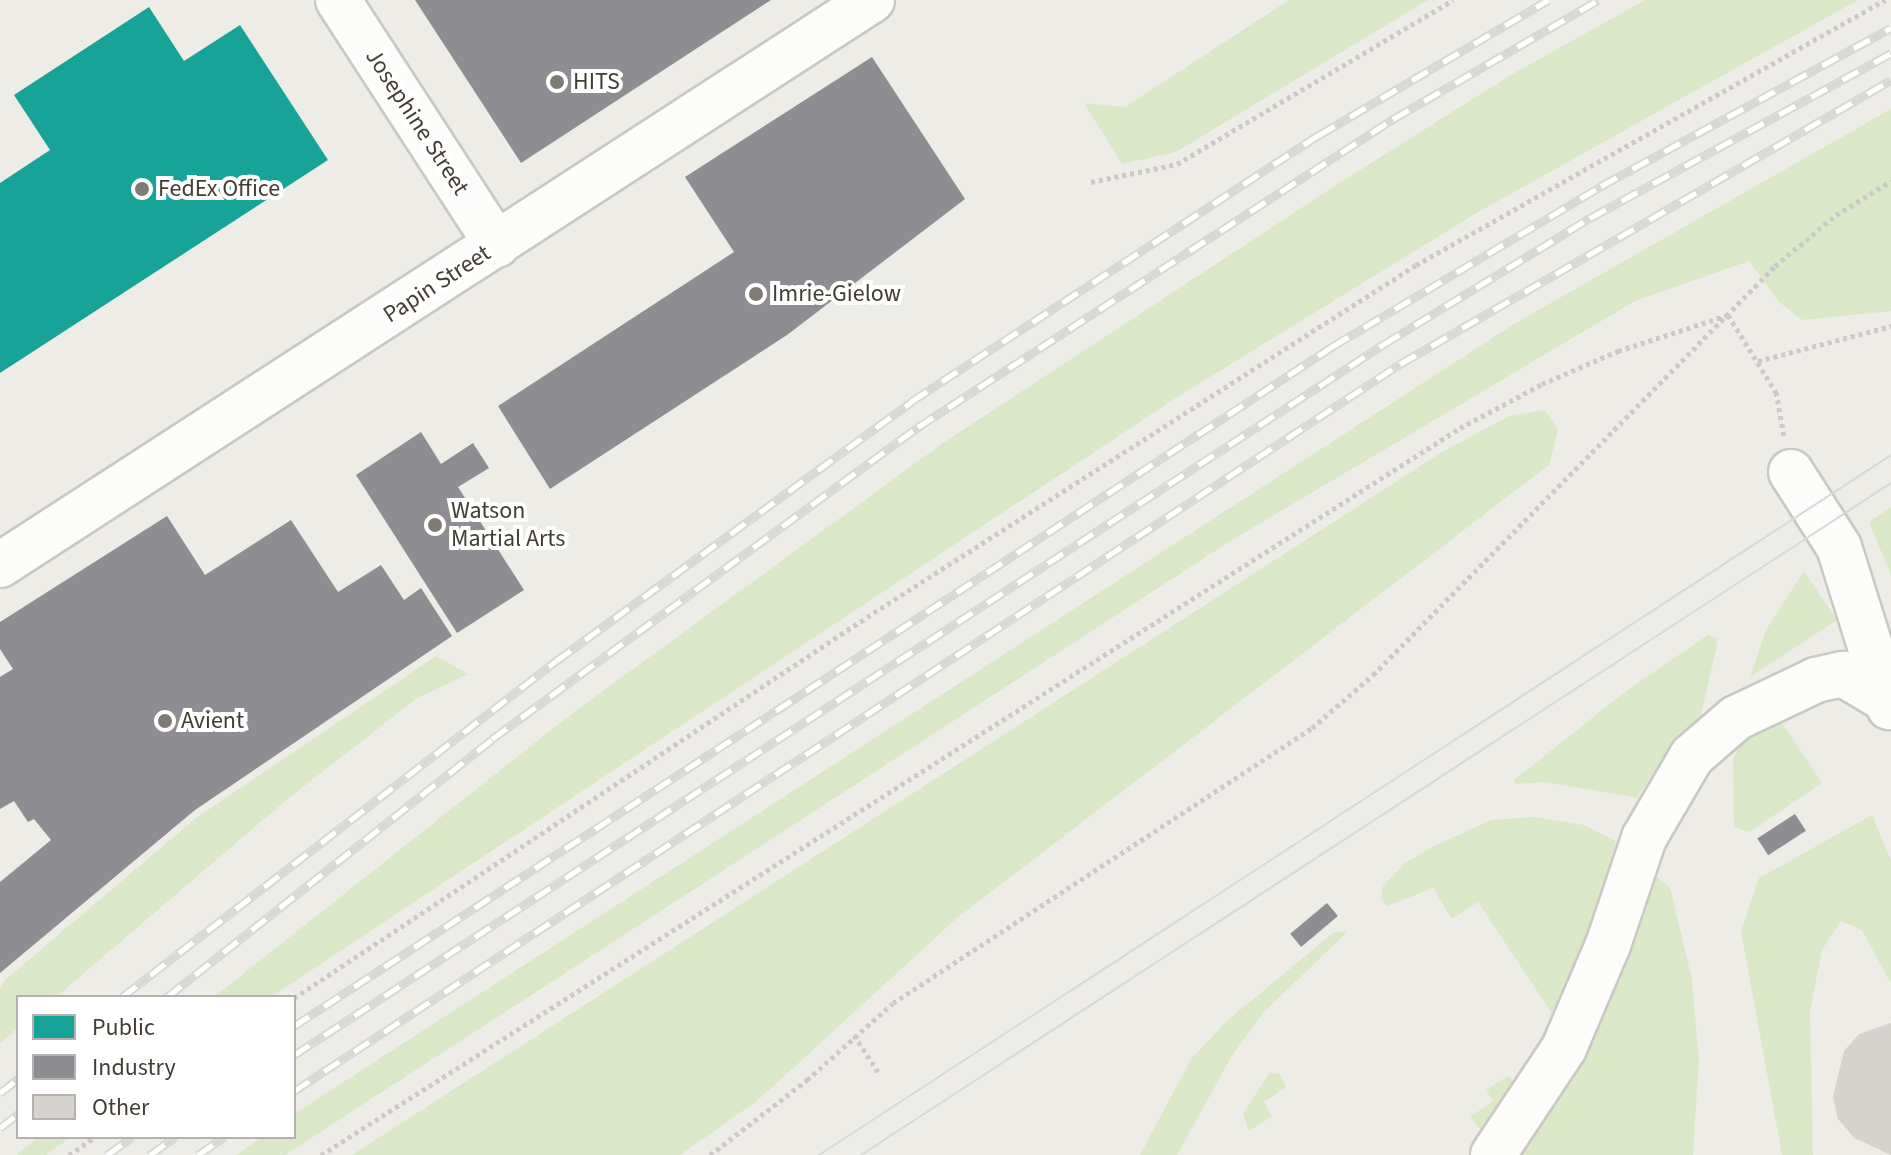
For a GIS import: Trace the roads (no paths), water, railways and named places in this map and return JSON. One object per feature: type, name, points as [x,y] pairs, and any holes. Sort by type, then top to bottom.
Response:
[{"type":"street","name":"Josephine Street","points":[[338,0],[497,245]]},
{"type":"street","name":"Papin Street","points":[[0,565],[872,0]]},
{"type":"street","points":[[1791,472],[1839,547],[1888,706]]},
{"type":"street","points":[[1493,1155],[1570,1035],[1608,945],[1644,838],[1692,756],[1736,718],[1816,680],[1843,674],[1888,706]]},
{"type":"tram line","points":[[819,1155],[1891,455]]},
{"type":"tram line","points":[[861,1155],[1891,483]]},
{"type":"railway","points":[[125,995],[556,661],[912,401],[1319,135],[1548,0]]},
{"type":"railway","points":[[170,995],[492,739],[918,427],[1393,119],[1598,0]]},
{"type":"railway","points":[[296,1025],[1333,346],[1601,186],[1891,28]]},
{"type":"railway","points":[[296,1054],[1384,344],[1590,218],[1891,53]]},
{"type":"railway","points":[[296,1090],[1400,364],[1891,80]]},
{"type":"railway","points":[[0,1093],[16,1081]]},
{"type":"railway","points":[[0,1128],[16,1116]]},
{"type":"railway","points":[[107,1155],[129,1139]]},
{"type":"railway","points":[[150,1155],[172,1139]]},
{"type":"railway","points":[[198,1155],[221,1139]]},
{"type":"place","name":"HITS","points":[[557,82]]},
{"type":"place","name":"FedEx Office","points":[[142,189]]},
{"type":"place","name":"Imrie-Gielow","points":[[756,294]]},
{"type":"place","name":"Watson Martial Arts","points":[[435,525]]},
{"type":"place","name":"Avient","points":[[165,721]]}]
